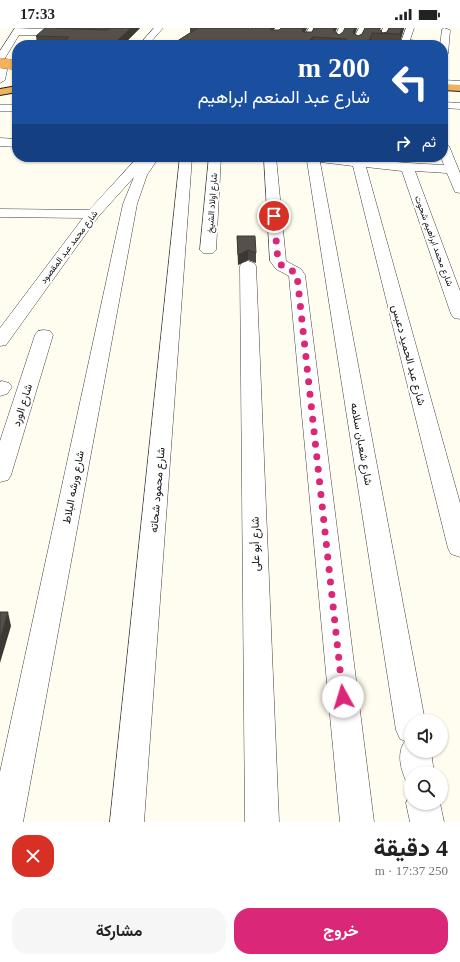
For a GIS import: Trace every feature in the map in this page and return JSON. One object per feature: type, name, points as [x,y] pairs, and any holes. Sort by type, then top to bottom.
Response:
[{"type":"highway","points":[[0,59],[12,63]]},
{"type":"highway","points":[[0,76],[12,73]]},
{"type":"highway","points":[[448,87],[460,88]]},
{"type":"highway","points":[[0,92],[12,90]]},
{"type":"highway","points":[[448,99],[459,106]]},
{"type":"street","points":[[307,38],[313,28]]},
{"type":"street","points":[[338,39],[343,28]]},
{"type":"street","points":[[356,40],[363,28]]},
{"type":"street","points":[[383,36],[387,28]]},
{"type":"street","points":[[406,40],[410,28]]},
{"type":"street","points":[[437,28],[451,29],[447,40]]},
{"type":"street","points":[[16,32],[74,34]]},
{"type":"street","points":[[16,32],[35,36],[30,40]]},
{"type":"street","points":[[0,76],[3,65],[0,59],[16,32]]},
{"type":"street","points":[[149,40],[159,32]]},
{"type":"street","points":[[448,83],[460,84]]},
{"type":"street","points":[[448,105],[459,106]]},
{"type":"street","points":[[0,108],[12,108]]},
{"type":"street","points":[[0,142],[12,143]]},
{"type":"street","points":[[448,160],[460,189]]},
{"type":"street","name":"شارع محمد عبد المقصود","points":[[0,341],[93,214],[140,162]]},
{"type":"street","name":"شارع ورشه البلاط","points":[[6,822],[130,204],[141,175],[150,162]]},
{"type":"street","name":"شارع محمود شحاته","points":[[127,822],[186,162]]},
{"type":"street","name":"شارع اولاد الشيخ","points":[[208,250],[215,162]]},
{"type":"street","points":[[270,162],[278,261],[281,265],[293,270],[297,275],[357,822]]},
{"type":"street","name":"شارع شعبان سلامه","points":[[314,162],[408,714]]},
{"type":"street","name":"شارع عبد الحميد دعبس","points":[[358,162],[460,548]]},
{"type":"street","points":[[389,162],[407,168],[425,163],[451,169]]},
{"type":"street","name":"شارع محمد ابراهيم شحوت","points":[[407,168],[460,314]]},
{"type":"street","points":[[0,213],[93,214]]},
{"type":"street","name":"شارع أبو على","points":[[248,266],[262,822]]},
{"type":"street","name":"شارع الورد","points":[[0,474],[44,334]]},
{"type":"street","points":[[424,810],[427,822]]},
{"type":"building","points":[[45,28],[107,30],[110,28],[131,28],[118,40],[66,40],[69,37],[36,36]]},
{"type":"building","points":[[198,28],[270,28],[271,30],[279,30],[281,28],[303,28],[303,32],[312,32],[314,28],[334,28],[333,30],[339,35],[345,28],[355,28],[353,33],[358,36],[362,34],[365,28],[378,28],[383,33],[387,32],[389,28],[402,28],[400,34],[372,33],[370,40],[346,40],[313,37],[310,40],[179,40]]},
{"type":"building","points":[[237,236],[255,236],[256,253],[248,250],[238,255]]},
{"type":"building","points":[[0,612],[8,612],[0,639]]},
{"type":"route","points":[[274,216],[278,263],[293,270],[297,275],[343,697]]}]
